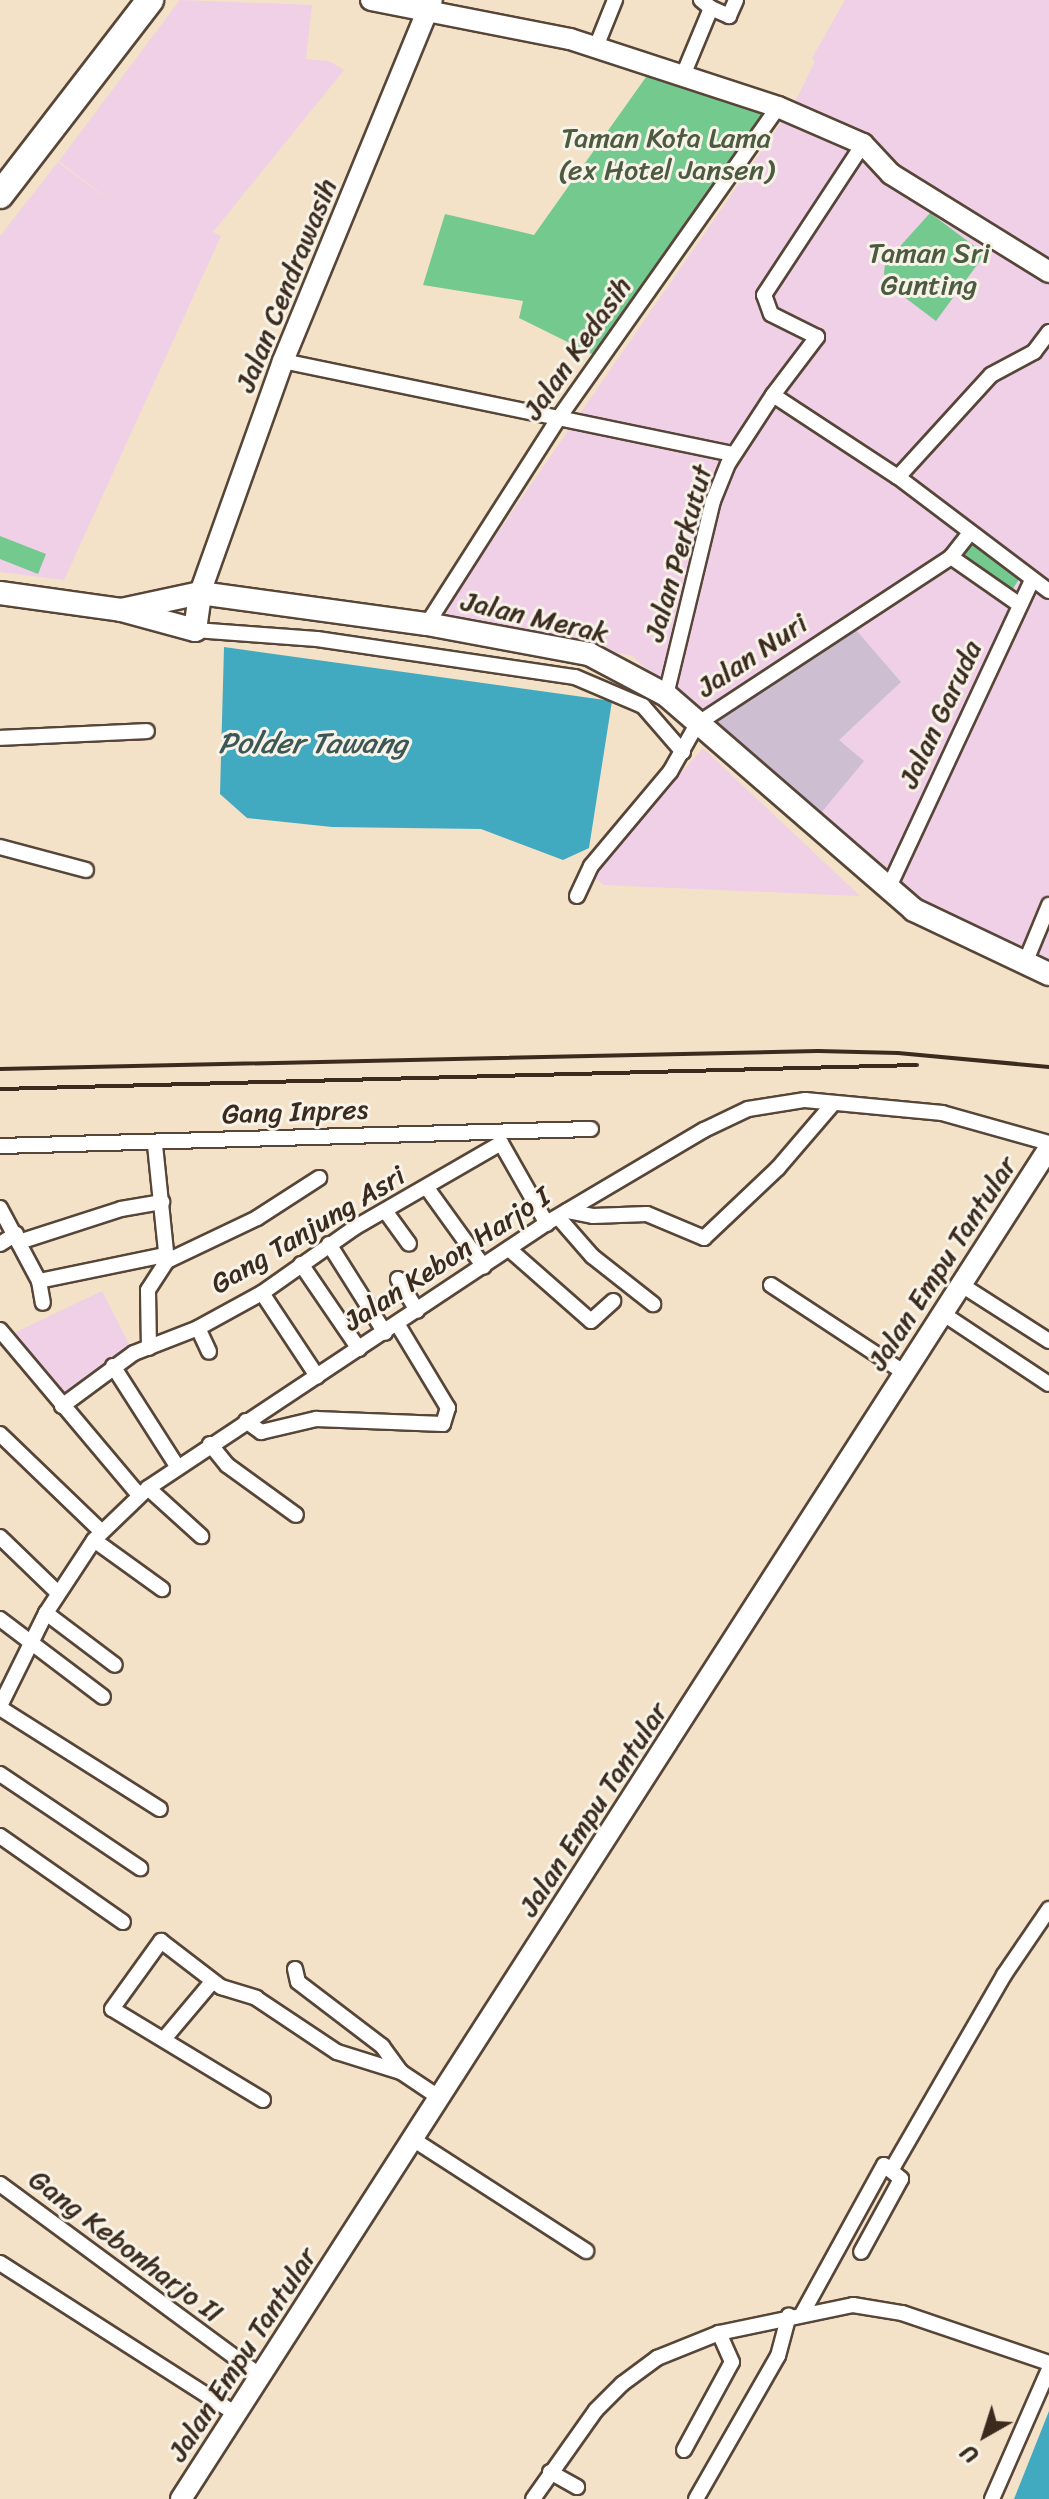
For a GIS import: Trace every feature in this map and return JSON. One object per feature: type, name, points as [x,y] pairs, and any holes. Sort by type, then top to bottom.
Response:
[{"type":"highway","points":[[0,195],[150,0]]},
{"type":"main road","points":[[0,593],[121,610],[198,613]]},
{"type":"main road","points":[[121,610],[158,603],[198,613]]},
{"type":"main road","name":"Jalan Merak","points":[[198,613],[427,624],[589,654],[666,695],[914,910],[1049,974]]},
{"type":"street","points":[[371,0],[430,5],[596,47],[684,73],[778,107],[863,144],[891,174],[1049,272]]},
{"type":"street","points":[[596,47],[615,0]]},
{"type":"street","points":[[684,73],[701,3],[729,16],[736,0]]},
{"type":"street","name":"Jalan Cendrawasih","points":[[198,613],[283,361],[430,5]]},
{"type":"street","name":"Jalan Kedasih","points":[[427,624],[558,419],[778,107]]},
{"type":"street","name":"Jalan Perkutut","points":[[666,695],[713,501],[734,454],[817,337],[771,314],[764,295],[863,144]]},
{"type":"street","points":[[898,477],[991,375],[1034,352],[1049,332]]},
{"type":"street","points":[[283,361],[734,454]]},
{"type":"street","points":[[773,395],[898,477],[968,535],[1049,591]]},
{"type":"street","name":"Jalan Nuri","points":[[577,896],[591,866],[683,752],[697,724],[951,557],[968,535]]},
{"type":"street","points":[[951,557],[1020,605]]},
{"type":"street","name":"Jalan Garuda","points":[[888,889],[1032,580]]},
{"type":"street","points":[[198,613],[226,629],[575,677],[643,706],[683,752]]},
{"type":"street","points":[[0,738],[147,731]]},
{"type":"street","points":[[0,847],[86,870]]},
{"type":"street","points":[[1025,963],[1049,905]]},
{"type":"street","name":"Jalan Kebon Harjo I","points":[[1,1700],[58,1593],[98,1536],[144,1492],[210,1444],[398,1325],[557,1217],[748,1109],[782,1101],[942,1113],[1049,1146]]},
{"type":"street","points":[[557,1217],[647,1214],[701,1238],[778,1168],[832,1105]]},
{"type":"street","name":"Gang Inpres","points":[[0,1146],[155,1145],[257,1136],[500,1138],[591,1129]]},
{"type":"street","points":[[500,1138],[557,1217],[592,1256],[653,1304]]},
{"type":"street","name":"Gang Tanjung Asri","points":[[62,1406],[113,1366],[198,1328],[262,1293],[329,1244],[427,1188],[500,1138]]},
{"type":"street","points":[[149,1348],[148,1290],[166,1258],[155,1145]]},
{"type":"street","name":"Jalan Empu Tantular","points":[[181,2499],[1049,1146]]},
{"type":"street","points":[[39,1281],[166,1258],[257,1218],[319,1178]]},
{"type":"street","points":[[427,1188],[484,1267]]},
{"type":"street","points":[[0,1244],[121,1209],[162,1202]]},
{"type":"street","points":[[0,1208],[39,1281],[43,1303]]},
{"type":"street","points":[[386,1212],[409,1244]]},
{"type":"street","points":[[329,1244],[385,1333]]},
{"type":"street","points":[[509,1249],[593,1322],[613,1301]]},
{"type":"street","points":[[301,1264],[359,1349]]},
{"type":"street","points":[[398,1279],[417,1311]]},
{"type":"street","points":[[960,1284],[1049,1341]]},
{"type":"street","points":[[771,1285],[905,1373]]},
{"type":"street","points":[[262,1293],[317,1376]]},
{"type":"street","points":[[942,1313],[1049,1384]]},
{"type":"street","points":[[246,1421],[261,1432],[316,1419],[443,1424],[448,1408],[398,1325]]},
{"type":"street","points":[[198,1328],[209,1352]]},
{"type":"street","points":[[0,1330],[62,1406],[144,1492],[201,1536]]},
{"type":"street","points":[[113,1366],[177,1466]]},
{"type":"street","points":[[0,1434],[98,1536],[162,1589]]},
{"type":"street","points":[[210,1444],[227,1465],[296,1515]]},
{"type":"street","points":[[0,1537],[58,1593]]},
{"type":"street","points":[[46,1613],[115,1665]]},
{"type":"street","points":[[0,1619],[30,1646],[103,1697]]},
{"type":"street","points":[[1,1700],[160,1809]]},
{"type":"street","points":[[0,1774],[140,1868]]},
{"type":"street","points":[[0,1836],[123,1922]]},
{"type":"street","points":[[892,2169],[1004,1975],[1049,1909]]},
{"type":"street","points":[[263,2100],[111,2006],[161,1941],[212,1982],[256,1998],[337,2052],[401,2072],[440,2098]]},
{"type":"street","points":[[295,1969],[296,1980],[382,2046],[401,2072]]},
{"type":"street","points":[[164,2039],[212,1982]]},
{"type":"street","points":[[414,2140],[586,2251]]},
{"type":"street","points":[[696,2499],[778,2356],[795,2314],[880,2166],[892,2169],[900,2180],[861,2252]]},
{"type":"street","name":"Gang Kebonharjo II","points":[[0,2184],[260,2376]]},
{"type":"street","points":[[0,2263],[236,2414]]},
{"type":"street","points":[[533,2499],[550,2472],[622,2384],[657,2358],[719,2333],[795,2314],[853,2305],[902,2313],[1049,2363]]},
{"type":"street","points":[[684,2450],[732,2362],[719,2333]]},
{"type":"street","points":[[992,2499],[1049,2369]]},
{"type":"street","points":[[550,2472],[577,2487]]},
{"type":"shaded area","points":[[180,0],[312,5],[306,59],[329,61],[344,70],[213,232],[221,236],[64,580],[0,572],[0,236],[58,162],[119,208],[59,161]]},
{"type":"shaded area","points":[[845,0],[1049,0],[1049,962],[901,890],[632,656],[442,613],[794,104],[815,61],[812,58]]},
{"type":"shaded area","points":[[856,630],[901,682],[839,740],[864,761],[816,819],[713,730],[730,706]]},
{"type":"shaded area","points":[[703,748],[860,896],[604,885],[595,878],[596,870]]},
{"type":"shaded area","points":[[102,1291],[132,1350],[65,1402],[14,1333]]},
{"type":"green space","name":"Taman Kota Lama (ex Hotel Jansen)","points":[[651,70],[772,111],[594,355],[519,318],[523,301],[423,285],[445,214],[534,235]]},
{"type":"green space","name":"Taman Sri Gunting","points":[[930,213],[985,254],[936,321],[891,287],[884,274],[885,263]]},
{"type":"green space","points":[[0,536],[46,554],[38,574],[0,559]]},
{"type":"green space","points":[[972,544],[1021,576],[1009,595],[960,563]]},
{"type":"water","name":"Polder Tawang","points":[[224,647],[612,701],[589,848],[563,860],[481,829],[332,827],[247,818],[220,794]]},
{"type":"water","points":[[1049,2411],[1049,2499],[1014,2499]]},
{"type":"railway","points":[[0,1069],[818,1051],[898,1053],[1049,1067]]},
{"type":"railway","points":[[0,1089],[917,1065]]}]
